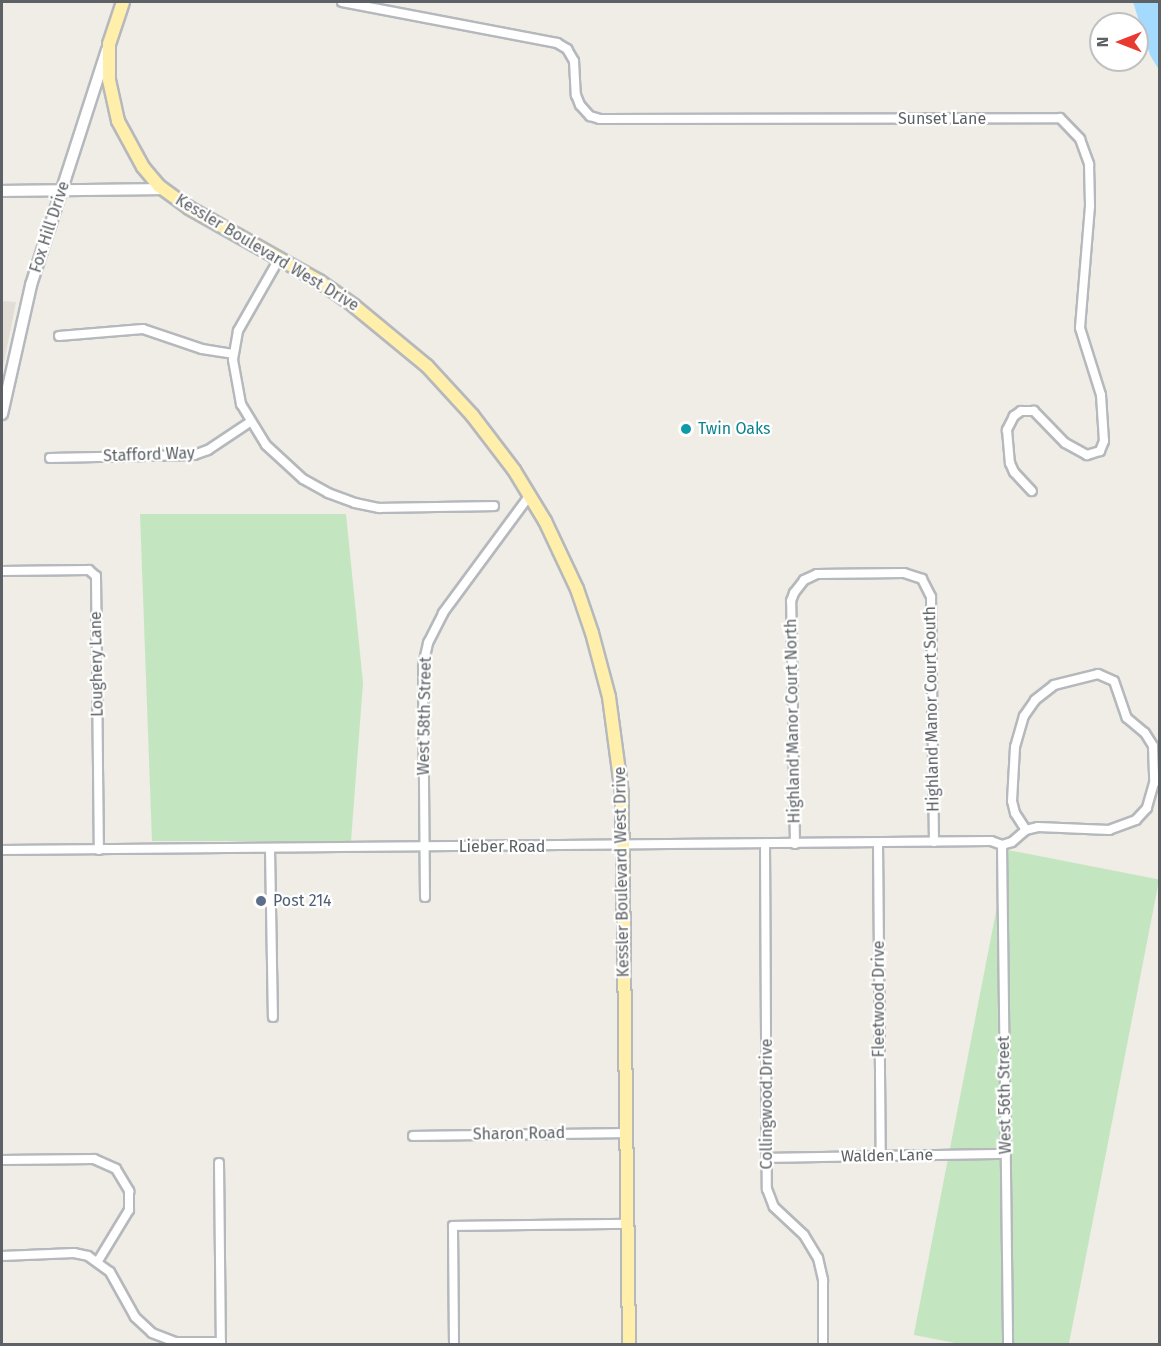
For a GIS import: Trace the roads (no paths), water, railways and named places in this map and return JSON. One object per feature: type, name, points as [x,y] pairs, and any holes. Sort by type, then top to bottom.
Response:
[{"type":"main road","name":"Kessler Boulevard West Drive","points":[[123,2],[109,44],[109,80],[118,121],[140,163],[163,189],[197,213],[353,304],[422,362],[486,432],[530,495],[572,578],[601,663],[617,741],[624,846],[629,1344]]},
{"type":"street","name":"Sunset Lane","points":[[342,2],[560,44],[574,61],[576,95],[580,105],[590,116],[600,119],[1060,118],[1080,139],[1089,164],[1090,206],[1080,328],[1101,395],[1104,441],[1100,451],[1087,455],[1065,443],[1034,411],[1021,411],[1014,416],[1007,430],[1010,462],[1014,472],[1032,491]]},
{"type":"street","name":"Fox Hill Drive","points":[[2,414],[31,285],[109,44]]},
{"type":"street","points":[[2,192],[163,189]]},
{"type":"street","points":[[279,259],[238,331],[233,354],[233,371],[238,395],[250,422],[266,445],[290,469],[314,486],[340,498],[379,508],[494,506]]},
{"type":"street","points":[[59,336],[143,329],[160,332],[202,349],[233,354]]},
{"type":"street","name":"Stafford Way","points":[[50,458],[194,455],[210,449],[250,422]]},
{"type":"street","name":"West 58th Street","points":[[424,897],[423,665],[428,643],[440,617],[530,495]]},
{"type":"street","name":"Loughery Lane","points":[[2,571],[89,570],[96,576],[99,850]]},
{"type":"street","name":"Highland Manor Court South","points":[[792,598],[802,582],[817,574],[909,573],[918,576],[926,583],[931,597],[933,842]]},
{"type":"street","name":"Highland Manor Court North","points":[[792,598],[795,844]]},
{"type":"street","points":[[1002,845],[1010,843],[1026,830],[1038,827],[1109,830],[1136,820],[1147,808],[1154,783],[1154,746],[1145,734],[1127,718],[1119,689],[1109,676],[1098,674],[1054,685],[1039,696],[1028,710],[1016,742],[1012,779],[1014,809],[1026,830]]},
{"type":"street","name":"Lieber Road","points":[[2,850],[425,848],[991,841],[1002,845]]},
{"type":"street","name":"Fleetwood Drive","points":[[878,843],[881,1156]]},
{"type":"street","name":"Collingwood Drive","points":[[765,844],[767,1158],[770,1200],[778,1212],[807,1239],[820,1263],[823,1280],[824,1344]]},
{"type":"street","name":"West 56th Street","points":[[1002,845],[1008,1344]]},
{"type":"street","points":[[270,849],[273,1017]]},
{"type":"street","name":"Sharon Road","points":[[413,1136],[626,1132]]},
{"type":"street","name":"Walden Lane","points":[[767,1158],[1006,1154]]},
{"type":"street","points":[[2,1160],[94,1159],[116,1170],[129,1191],[129,1210],[98,1261]]},
{"type":"street","points":[[2,1256],[74,1253],[98,1261],[110,1272],[135,1317],[152,1333],[175,1342],[221,1343],[219,1163]]},
{"type":"street","points":[[454,1344],[453,1226],[627,1224]]},
{"type":"water","points":[[1133,2],[1159,2],[1159,70],[1149,52],[1149,12],[1136,12]]},
{"type":"place","name":"Twin Oaks","points":[[686,429]]},
{"type":"place","name":"Post 214","points":[[261,901]]}]
